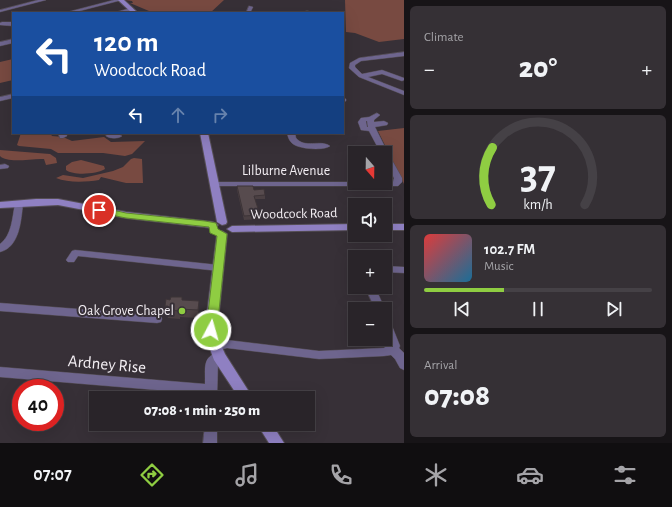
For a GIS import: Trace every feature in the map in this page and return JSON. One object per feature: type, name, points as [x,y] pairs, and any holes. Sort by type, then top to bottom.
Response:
[{"type":"street","points":[[10,0],[21,6]]},
{"type":"street","points":[[0,11],[44,0]]},
{"type":"street","points":[[70,12],[121,0],[133,11]]},
{"type":"street","points":[[248,12],[251,7]]},
{"type":"street","points":[[2,24],[12,24]]},
{"type":"street","points":[[0,44],[12,41]]},
{"type":"street","points":[[394,54],[404,60]]},
{"type":"street","points":[[404,54],[370,58],[352,64],[352,68],[361,76],[404,93]]},
{"type":"street","points":[[361,76],[379,72],[390,73],[402,79]]},
{"type":"street","points":[[0,99],[12,96]]},
{"type":"street","name":"Lilburne Avenue","points":[[382,146],[373,122],[384,123]]},
{"type":"street","points":[[204,134],[215,184],[218,224],[214,231],[222,234],[211,330],[217,351],[242,391]]},
{"type":"street","points":[[291,134],[292,140],[300,146],[326,146]]},
{"type":"street","points":[[110,136],[118,137]]},
{"type":"street","name":"Lilburne Avenue","points":[[392,167],[398,178],[398,182],[392,184]]},
{"type":"street","name":"Lilburne Avenue","points":[[215,184],[348,184]]},
{"type":"street","name":"Woodcock Road","points":[[0,205],[46,201],[72,203],[119,214],[230,224],[232,229]]},
{"type":"street","points":[[0,249],[10,240],[16,226],[19,204]]},
{"type":"street","name":"Woodcock Road","points":[[222,234],[229,233],[232,229],[348,227]]},
{"type":"street","points":[[392,227],[404,227]]},
{"type":"street","points":[[75,253],[219,268]]},
{"type":"street","points":[[392,269],[404,270]]},
{"type":"street","points":[[0,307],[139,322],[158,319]]},
{"type":"street","points":[[212,391],[212,361],[217,351],[227,344],[319,354],[384,352],[394,346],[392,337]]},
{"type":"street","points":[[392,348],[400,356],[404,365]]},
{"type":"street","name":"Ardney Rise","points":[[0,372],[183,391]]},
{"type":"street","points":[[210,443],[211,431]]},
{"type":"street","points":[[269,431],[277,443]]},
{"type":"shaded area","points":[[125,0],[224,0],[211,12],[147,12],[149,11],[130,3],[133,3],[132,1]]},
{"type":"shaded area","points":[[345,0],[404,0],[404,39],[379,42],[355,33],[346,32]]},
{"type":"shaded area","points":[[12,59],[12,80],[0,83],[0,62]]},
{"type":"shaded area","points":[[404,128],[404,184],[392,160],[392,146],[385,146],[378,131]]},
{"type":"shaded area","points":[[21,134],[51,134],[52,136],[63,137],[72,141],[104,137],[111,142],[145,141],[132,154],[125,156],[103,153],[58,153],[51,149],[17,145]]},
{"type":"shaded area","points":[[0,150],[50,154],[56,158],[57,163],[46,165],[44,159],[9,160],[0,156]]},
{"type":"shaded area","points":[[134,158],[142,159],[143,183],[126,183],[101,177],[99,180],[83,182],[66,181],[56,178],[63,175],[83,178],[113,171],[123,167]]},
{"type":"shaded area","points":[[81,160],[104,166],[105,169],[86,174],[74,173],[66,170],[66,166],[72,162]]},
{"type":"building","points":[[237,186],[253,186],[254,190],[264,189],[265,195],[254,196],[260,215],[244,216]]},
{"type":"building","points":[[171,297],[182,297],[182,300],[199,301],[198,310],[167,310],[168,306],[165,306],[166,299],[170,300]]},
{"type":"place","name":"Oak Grove Chapel","points":[[182,311]]},
{"type":"route","points":[[99,210],[126,215],[213,225],[212,229],[216,233],[222,234],[223,239],[211,330]]}]
